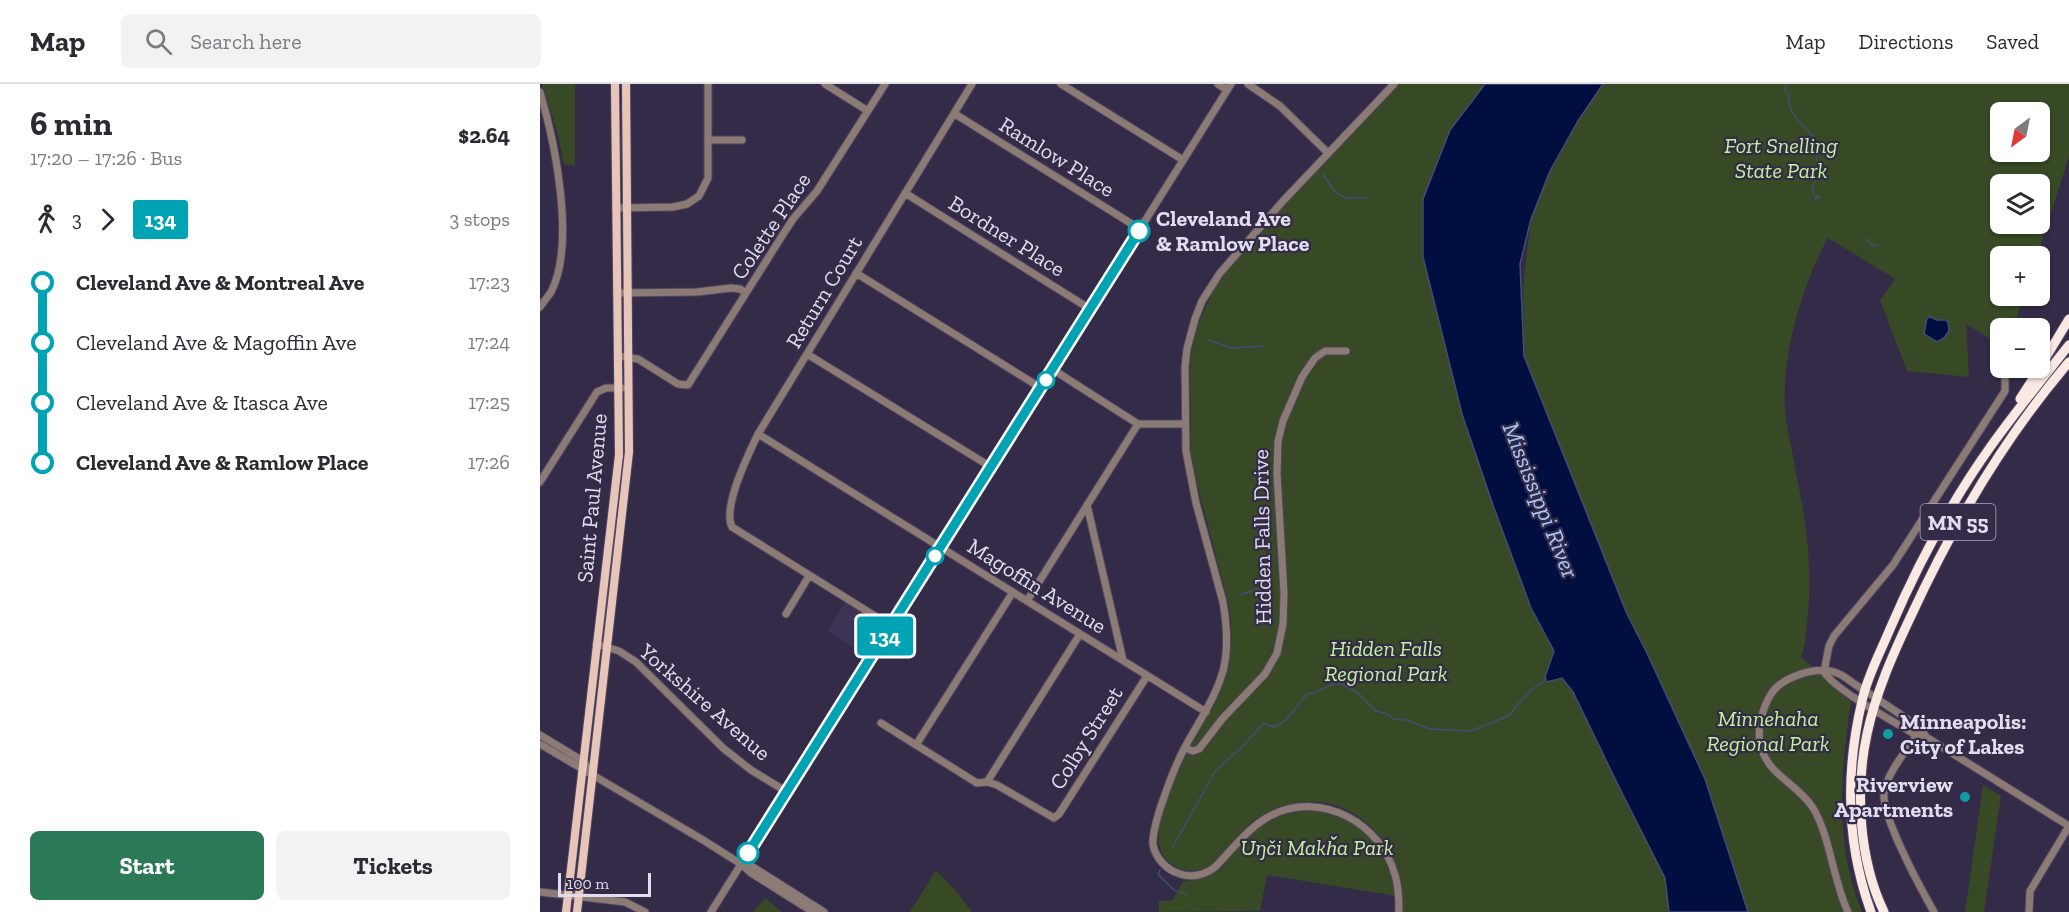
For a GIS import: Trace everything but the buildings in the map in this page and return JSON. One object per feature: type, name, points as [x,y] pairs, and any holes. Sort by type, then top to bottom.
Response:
[{"type":"highway","name":"MN 55","points":[[2050,350],[2069,319]]},
{"type":"highway","points":[[1990,447],[2069,345]]},
{"type":"highway","name":"MN 55","points":[[1884,912],[1872,876],[1862,822],[1862,771],[1866,737],[1875,703],[1887,668],[1963,513],[2014,434],[2069,362]]},
{"type":"highway","name":"MN 55","points":[[1871,912],[1857,863],[1851,831],[1849,796],[1850,770],[1865,690],[1914,577],[1962,492],[2033,378]]},
{"type":"main road","name":"Saint Paul Avenue","points":[[566,912],[619,454],[615,84]]},
{"type":"main road","name":"Saint Paul Avenue","points":[[577,912],[629,452],[626,84]]},
{"type":"street","points":[[616,208],[680,206],[699,196],[708,178],[708,84]]},
{"type":"street","points":[[825,84],[868,111]]},
{"type":"street","name":"Colette Place","points":[[628,357],[638,359],[685,386],[690,383],[793,219],[817,191],[885,84]]},
{"type":"street","name":"Return Court","points":[[809,576],[732,527],[731,513],[740,471],[758,434],[972,84]]},
{"type":"street","points":[[1061,84],[1183,160]]},
{"type":"street","points":[[711,912],[1229,87],[1218,84]]},
{"type":"street","points":[[1248,84],[1280,106],[1328,153]]},
{"type":"street","points":[[1394,84],[1328,153],[1220,273],[1202,301],[1195,319],[1185,367],[1186,451],[1191,483],[1227,621],[1227,644],[1224,668],[1206,712],[1185,748],[1167,788],[1153,840],[1158,859],[1168,868],[1181,874],[1203,874],[1215,867],[1251,829],[1274,814],[1303,806],[1332,809],[1347,815],[1365,827],[1380,844],[1396,876],[1399,912]]},
{"type":"street","points":[[540,92],[554,144],[561,198],[562,240],[559,263],[551,291],[540,307]]},
{"type":"street","name":"Ramlow Place","points":[[955,114],[1140,229]]},
{"type":"street","points":[[708,140],[742,140]]},
{"type":"street","name":"Bordner Place","points":[[906,193],[1090,309]]},
{"type":"street","points":[[856,273],[1041,388]]},
{"type":"street","points":[[617,293],[697,292],[731,288],[740,289],[746,293]]},
{"type":"street","name":"Hidden Falls Drive","points":[[1185,748],[1194,751],[1199,749],[1223,718],[1265,675],[1277,652],[1283,624],[1284,593],[1277,474],[1278,441],[1283,422],[1302,377],[1315,358],[1325,351],[1346,351]]},
{"type":"street","points":[[807,354],[991,467]]},
{"type":"street","points":[[618,356],[628,357]]},
{"type":"street","points":[[1052,369],[1138,424],[1185,424]]},
{"type":"street","points":[[1875,703],[1862,701],[1830,681],[1824,672],[1829,646],[1834,636],[1893,565],[2005,391],[2005,378]]},
{"type":"street","points":[[540,482],[597,392],[606,388],[629,388]]},
{"type":"street","points":[[1027,601],[1138,424]]},
{"type":"street","name":"Magoffin Avenue","points":[[758,434],[1206,712]]},
{"type":"street","points":[[1087,506],[1123,660]]},
{"type":"street","points":[[786,614],[809,576],[891,626]]},
{"type":"street","points":[[916,745],[1013,592]]},
{"type":"street","points":[[881,723],[977,783],[987,782],[1080,633]]},
{"type":"street","name":"Yorkshire Avenue","points":[[597,644],[608,647],[636,662],[723,748],[751,770],[787,792]]},
{"type":"street","points":[[1848,912],[1815,811],[1802,792],[1769,766],[1761,747],[1759,736],[1764,708],[1779,686],[1798,674],[1835,672],[1865,690],[1875,703],[1926,737],[2069,826],[2030,891],[2029,912]]},
{"type":"street","name":"Colby Street","points":[[987,782],[997,785],[1054,818],[1059,814],[1147,676]]},
{"type":"street","points":[[1918,731],[1887,782],[1884,798],[1895,833],[1915,879],[1934,912]]},
{"type":"street","points":[[540,735],[594,774],[741,864],[750,873],[813,912]]},
{"type":"street","points":[[540,744],[583,766]]},
{"type":"street","points":[[741,864],[753,867],[824,912]]},
{"type":"street","points":[[540,892],[629,903],[645,912]]},
{"type":"shaded area","points":[[848,598],[892,625],[871,659],[827,631]]},
{"type":"green space","points":[[542,84],[575,84],[575,165],[564,165],[557,131]]},
{"type":"green space","name":"Hidden Falls Regional Park","points":[[1399,84],[1485,84],[1450,130],[1423,199],[1423,257],[1462,414],[1531,608],[1554,651],[1545,677],[1547,682],[1562,678],[1573,692],[1665,878],[1669,912],[1403,912],[1401,883],[1392,858],[1379,836],[1361,818],[1339,807],[1315,802],[1289,805],[1261,816],[1246,828],[1219,858],[1199,870],[1180,869],[1169,863],[1162,853],[1158,836],[1161,815],[1180,768],[1224,682],[1231,644],[1229,606],[1191,461],[1190,361],[1196,329],[1214,289],[1241,252]]},
{"type":"green space","points":[[1603,84],[2069,84],[2069,157],[2050,216],[2050,174],[1990,174],[1990,234],[2044,234],[2040,246],[1990,246],[1990,306],[2021,306],[2016,318],[1990,318],[1990,338],[1966,324],[1969,377],[1907,371],[1880,300],[1895,279],[1828,238],[1802,298],[1790,343],[1785,408],[1805,524],[1809,562],[1806,639],[1801,657],[1851,701],[1842,808],[1847,860],[1862,912],[1748,912],[1705,779],[1627,614],[1524,356],[1523,287],[1531,219],[1550,171],[1578,121]]},
{"type":"green space","points":[[1983,785],[2001,796],[1984,912],[1965,912]]},
{"type":"green space","name":"Uŋči Makȟa Park","points":[[1296,810],[1334,815],[1364,832],[1384,860],[1396,896],[1267,875],[1260,911],[1159,912],[1159,901],[1173,900],[1183,881],[1207,876],[1216,871],[1259,827],[1274,818]]},
{"type":"green space","points":[[936,870],[957,892],[972,912],[910,912]]},
{"type":"green space","points":[[765,898],[782,912],[753,912]]},
{"type":"water","name":"Mississippi River","points":[[1485,84],[1603,84],[1578,121],[1550,171],[1531,219],[1520,264],[1524,356],[1627,614],[1705,779],[1748,912],[1669,912],[1665,878],[1573,692],[1562,678],[1547,682],[1545,677],[1554,651],[1531,608],[1462,414],[1423,257],[1423,199],[1450,130]]},
{"type":"water","points":[[1927,318],[1948,322],[1949,331],[1937,342],[1924,334]]},
{"type":"waterway","points":[[1786,84],[1785,91],[1789,95],[1792,112],[1817,145],[1819,154],[1816,158],[1821,172],[1812,189],[1813,193],[1820,198],[1815,198],[1816,200]]},
{"type":"waterway","points":[[1322,173],[1336,193],[1346,198],[1367,198]]},
{"type":"waterway","points":[[1866,239],[1872,245],[1877,245]]},
{"type":"waterway","points":[[1209,340],[1231,348],[1264,346]]},
{"type":"waterway","points":[[1242,594],[1266,587]]},
{"type":"waterway","points":[[1172,848],[1216,770],[1264,723],[1274,727],[1285,721],[1307,694],[1335,683],[1344,685],[1358,693],[1376,711],[1394,719],[1407,720],[1430,729],[1471,731],[1508,716],[1529,692],[1545,680]]},
{"type":"waterway","points":[[1160,870],[1158,874],[1165,882],[1186,895]]},
{"type":"bus line","name":"134","points":[[748,853],[1139,231]]},
{"type":"place","name":"Cleveland Ave & Ramlow Place","points":[[1139,231]]},
{"type":"place","name":"Minneapolis: City of Lakes","points":[[1888,734]]},
{"type":"place","name":"Riverview Apartments","points":[[1965,797]]},
{"type":"park label","name":"Fort Snelling State Park","points":[[1781,158]]},
{"type":"park label","name":"Minnehaha Regional Park","points":[[1768,730]]}]
